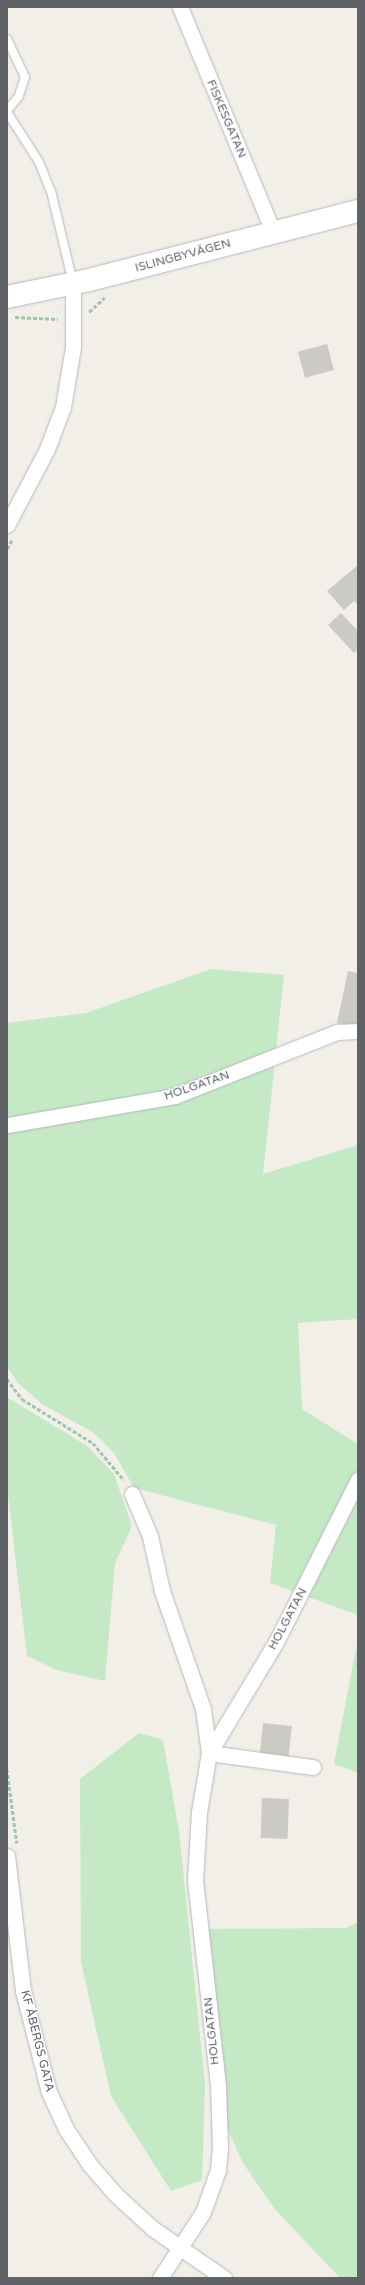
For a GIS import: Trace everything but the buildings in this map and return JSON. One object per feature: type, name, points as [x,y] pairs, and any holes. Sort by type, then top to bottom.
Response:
[{"type":"street","name":"FISKESGATAN","points":[[180,7],[273,232]]},
{"type":"street","name":"ISLINGBYVÄGEN","points":[[7,298],[73,284],[358,211]]},
{"type":"street","points":[[7,525],[47,449],[63,407],[73,347],[73,284]]},
{"type":"street","name":"HOLGATAN","points":[[7,1125],[175,1096],[337,1032],[358,1031]]},
{"type":"street","name":"HOLGATAN","points":[[209,1753],[276,1642],[358,1480]]},
{"type":"street","name":"HOLGATAN","points":[[132,1494],[150,1536],[162,1591],[202,1709],[209,1753],[199,1812],[195,1881],[218,2085],[220,2147],[218,2170],[208,2199],[160,2278]]},
{"type":"street","points":[[209,1753],[313,1767]]},
{"type":"street","name":"KF ÅBERGS GATA","points":[[12,1851],[23,1991],[49,2092],[66,2129],[90,2165],[114,2193],[179,2249]]},
{"type":"street","points":[[179,2249],[224,2278]]},
{"type":"lane","points":[[7,39],[25,76],[19,96],[7,112],[39,162],[52,194],[73,284]]},
{"type":"path","points":[[7,1379],[22,1399],[94,1443],[119,1472],[132,1494]]},
{"type":"path","points":[[7,1769],[12,1851]]},
{"type":"green space","points":[[211,969],[284,975],[263,1174],[358,1145],[358,1319],[298,1323],[302,1409],[358,1444],[358,1615],[270,1583],[276,1525],[134,1488],[114,1453],[94,1433],[42,1404],[18,1383],[7,1367],[7,1023],[86,1013]]},
{"type":"green space","points":[[7,1397],[87,1446],[114,1474],[132,1526],[115,1563],[105,1681],[57,1670],[27,1656],[7,1487]]},
{"type":"green space","points":[[358,1638],[358,1773],[334,1764]]},
{"type":"green space","points":[[139,1733],[163,1740],[179,1831],[205,2084],[202,2180],[171,2191],[111,2096],[81,1962],[80,1779]]},
{"type":"green space","points":[[358,1922],[358,2278],[340,2278],[274,2208],[243,2163],[228,2130],[218,2085],[200,1929],[346,1928]]}]
